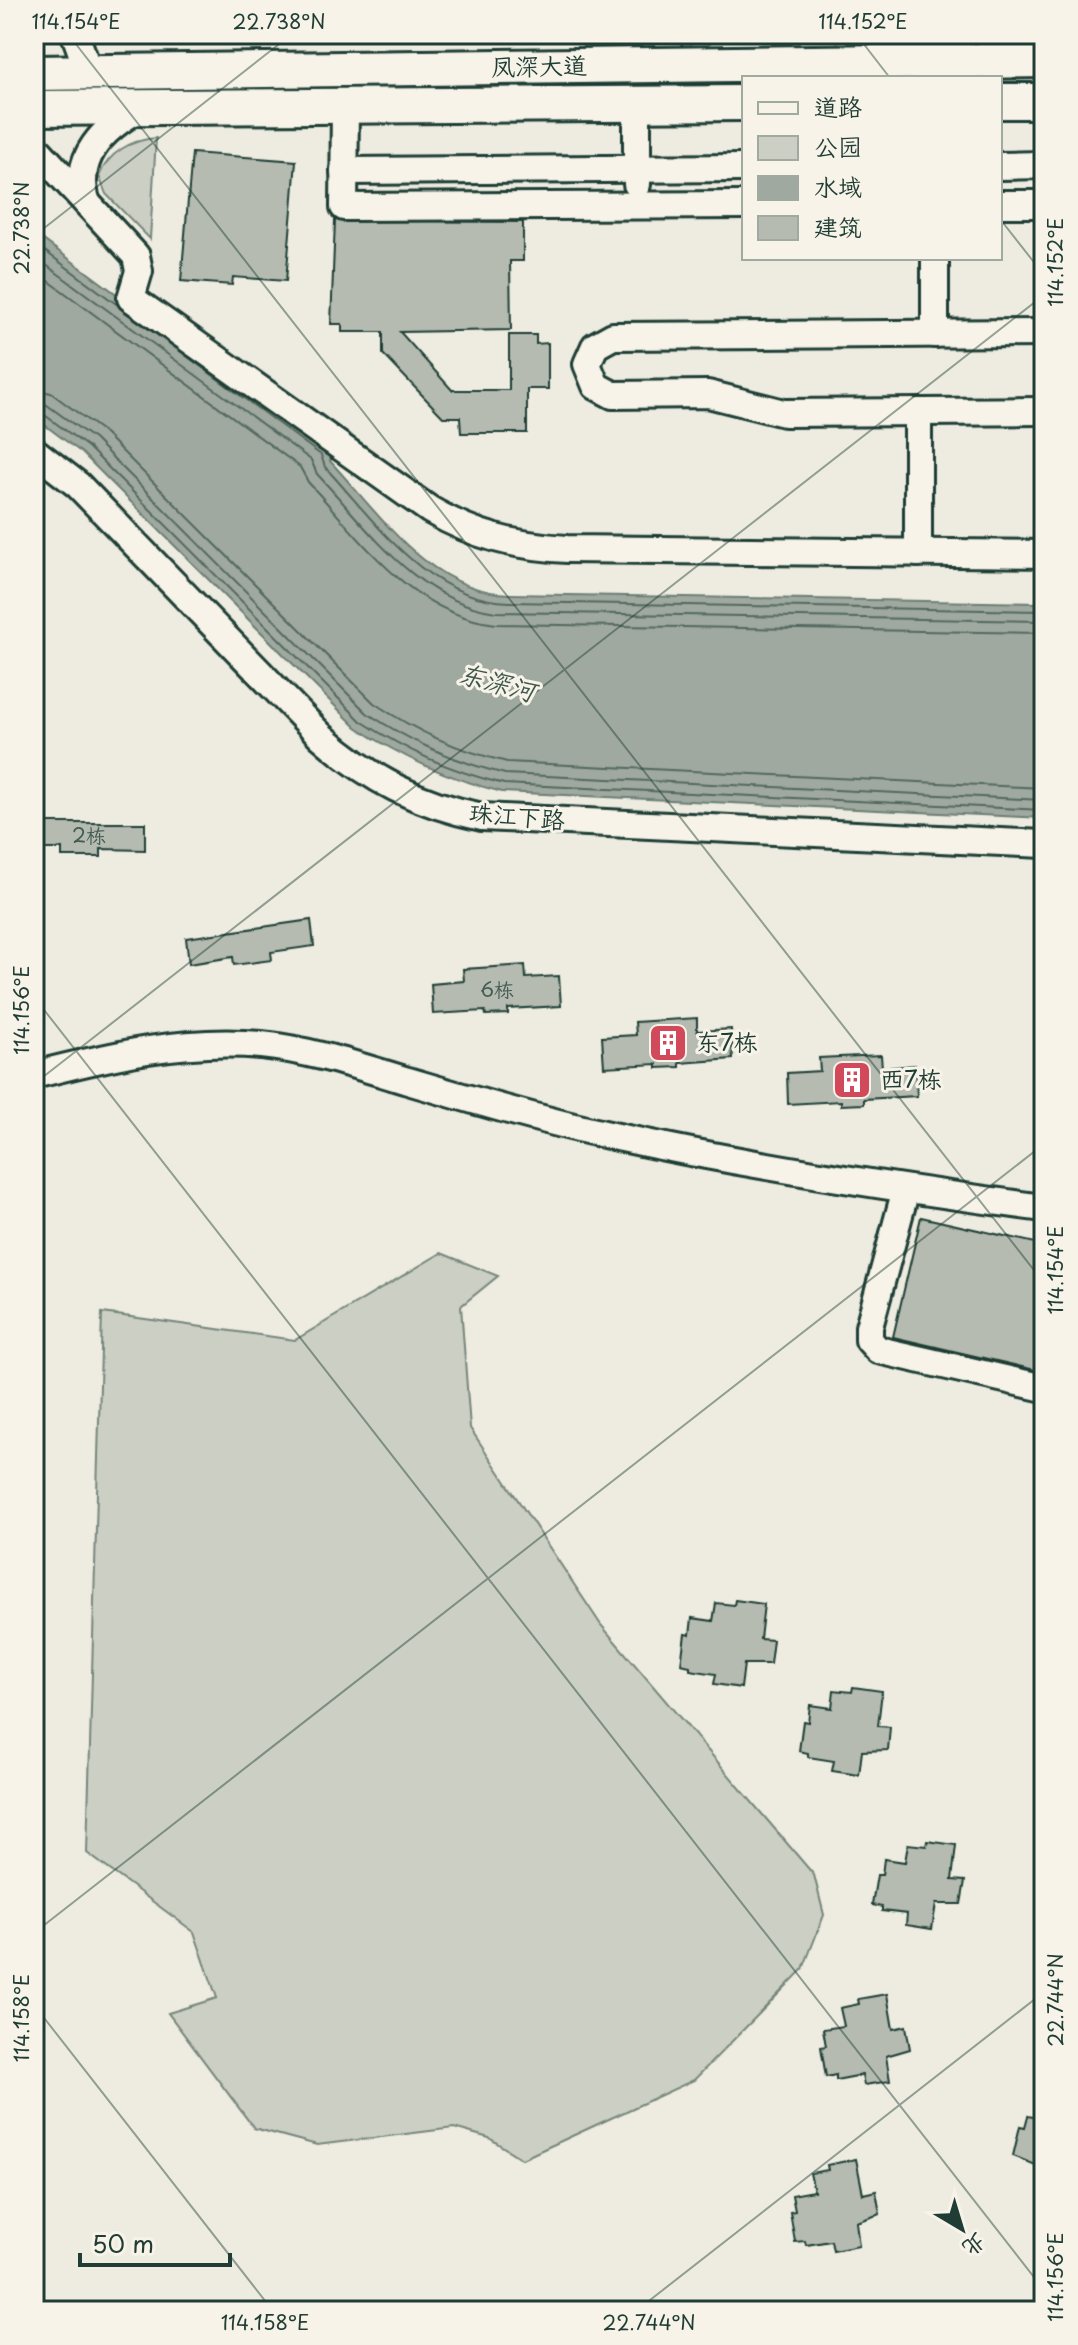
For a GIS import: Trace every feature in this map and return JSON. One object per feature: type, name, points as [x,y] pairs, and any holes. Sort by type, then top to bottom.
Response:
[{"type":"main road","name":"凤深大道","points":[[34,73],[1044,60]]},
{"type":"main road","points":[[1002,101],[1044,101]]},
{"type":"main road","name":"凤深大道","points":[[34,108],[742,103]]},
{"type":"street","points":[[75,34],[89,73]]},
{"type":"street","points":[[637,104],[637,206]]},
{"type":"street","points":[[345,106],[344,207],[742,205]]},
{"type":"street","points":[[87,203],[81,186],[86,158],[106,133],[142,107]]},
{"type":"street","points":[[34,146],[138,261],[139,271],[131,298],[430,510],[463,529],[497,541],[567,549],[1044,554]]},
{"type":"street","points":[[1002,166],[1044,165]]},
{"type":"street","points":[[344,171],[742,168]]},
{"type":"street","points":[[1002,204],[1044,204]]},
{"type":"street","points":[[935,260],[935,334]]},
{"type":"street","points":[[1044,333],[613,336],[595,346],[587,364],[596,386],[613,395],[708,394],[784,413],[1044,411]]},
{"type":"street","points":[[918,412],[918,553]]},
{"type":"street","name":"珠江下路","points":[[34,451],[78,485],[321,736],[349,760],[411,797],[482,817],[1044,844]]},
{"type":"street","points":[[34,1075],[130,1052],[198,1044],[263,1045],[329,1058],[509,1111],[616,1136],[906,1189],[1044,1208]]},
{"type":"street","points":[[906,1189],[869,1327],[869,1340],[878,1350],[1044,1388]]},
{"type":"green space","points":[[156,138],[150,239],[106,194],[99,176],[109,160],[122,149],[138,141]]},
{"type":"green space","points":[[441,1253],[498,1276],[461,1306],[470,1428],[601,1625],[814,1875],[824,1915],[803,1969],[694,2080],[522,2159],[489,2138],[454,2128],[317,2145],[254,2128],[168,2013],[217,1998],[194,1932],[87,1853],[102,1313],[295,1340]]},
{"type":"water","name":"东深河","points":[[34,233],[334,455],[330,461],[409,547],[455,580],[481,590],[510,594],[1044,603],[1044,818],[502,792],[426,766],[391,748],[356,727],[82,453],[34,417]]},
{"type":"building","points":[[192,153],[296,161],[286,281],[233,277],[232,285],[181,281]]},
{"type":"building","points":[[335,220],[523,222],[523,261],[510,261],[511,330],[400,332],[452,390],[509,390],[509,335],[536,335],[536,344],[548,343],[548,389],[527,389],[527,433],[461,433],[460,417],[443,417],[383,354],[383,332],[342,332],[342,324],[331,324]]},
{"type":"building","points":[[34,823],[145,823],[145,850],[101,849],[101,857],[62,857],[62,849],[34,849]]},
{"type":"building","points":[[311,920],[314,946],[271,952],[272,960],[234,965],[233,957],[189,964],[186,938]]},
{"type":"building","points":[[525,965],[526,978],[559,976],[561,1006],[508,1009],[508,1014],[486,1015],[485,1011],[433,1014],[431,984],[464,981],[463,969]]},
{"type":"building","name":"东7栋","points":[[697,1018],[697,1031],[731,1029],[733,1059],[680,1063],[680,1067],[657,1068],[657,1064],[604,1067],[602,1037],[636,1035],[635,1022]]},
{"type":"building","name":"西7栋","points":[[881,1055],[882,1068],[915,1065],[917,1096],[864,1099],[864,1104],[841,1105],[841,1101],[788,1104],[787,1073],[820,1071],[819,1058]]},
{"type":"building","points":[[921,1217],[1044,1245],[1044,1372],[893,1337]]},
{"type":"building","points":[[735,1600],[764,1604],[760,1639],[773,1640],[770,1664],[744,1664],[741,1688],[714,1684],[716,1674],[690,1670],[690,1666],[681,1664],[685,1634],[690,1635],[692,1618],[713,1621],[716,1603],[734,1605]]},
{"type":"building","points":[[853,1687],[882,1691],[878,1726],[890,1727],[888,1750],[862,1751],[859,1775],[832,1771],[834,1761],[808,1757],[808,1753],[799,1751],[803,1721],[808,1722],[810,1705],[832,1708],[834,1690],[852,1692]]},
{"type":"building","points":[[927,1841],[956,1845],[952,1880],[965,1881],[961,1904],[936,1904],[932,1929],[906,1925],[907,1914],[882,1911],[882,1907],[872,1905],[877,1875],[882,1875],[884,1859],[905,1862],[908,1844],[926,1846]]},
{"type":"building","points":[[887,1994],[893,2029],[906,2026],[910,2049],[886,2056],[890,2081],[864,2085],[862,2075],[836,2080],[836,2075],[826,2077],[821,2047],[826,2046],[823,2029],[844,2026],[840,2008],[859,2004],[858,1999]]},
{"type":"building","points":[[1028,2116],[1044,2119],[1044,2157],[1041,2156],[1038,2166],[1013,2156],[1020,2126],[1025,2127]]},
{"type":"building","points":[[856,2159],[863,2194],[876,2191],[880,2214],[856,2222],[859,2246],[833,2251],[831,2241],[806,2245],[805,2241],[795,2242],[790,2212],[795,2211],[792,2195],[814,2191],[810,2173],[828,2170],[827,2165]]},
{"type":"place","name":"东7栋","points":[[668,1043]]},
{"type":"place","name":"西7栋","points":[[852,1080]]}]
